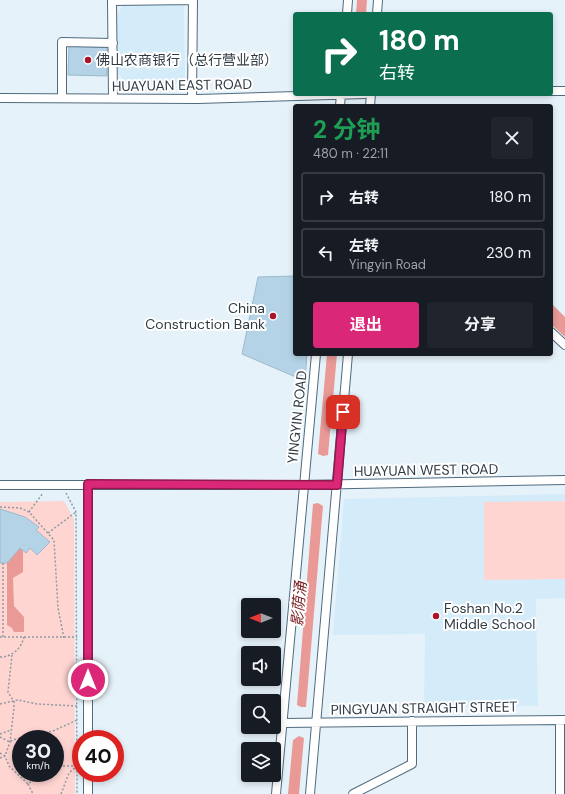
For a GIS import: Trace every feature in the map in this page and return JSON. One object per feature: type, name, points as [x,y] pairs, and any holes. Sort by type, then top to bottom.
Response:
[{"type":"street","points":[[113,98],[112,1],[193,0],[192,99]]},
{"type":"street","points":[[347,12],[348,0]]},
{"type":"street","points":[[377,12],[378,0]]},
{"type":"street","points":[[62,98],[62,42],[113,43]]},
{"type":"street","points":[[553,91],[565,91]]},
{"type":"street","name":"HUAYUAN EAST ROAD","points":[[0,98],[192,99],[293,96]]},
{"type":"street","points":[[553,334],[565,345]]},
{"type":"street","name":"YINGYIN ROAD","points":[[276,794],[286,723],[303,485],[316,356]]},
{"type":"street","points":[[310,794],[312,722],[337,485],[348,356]]},
{"type":"street","name":"HUAYUAN WEST ROAD","points":[[0,485],[337,485],[565,480]]},
{"type":"street","points":[[88,484],[88,730]]},
{"type":"street","points":[[560,794],[562,720]]},
{"type":"street","name":"PINGYUAN STRAIGHT STREET","points":[[286,723],[562,720]]},
{"type":"street","points":[[353,794],[412,764],[412,721]]},
{"type":"street","points":[[88,782],[88,794]]},
{"type":"path","points":[[30,512],[46,489]]},
{"type":"path","points":[[68,494],[76,512],[77,730]]},
{"type":"path","points":[[0,507],[20,508],[30,512],[54,540],[58,608],[64,638]]},
{"type":"path","points":[[48,533],[76,512]]},
{"type":"path","points":[[2,563],[3,638]]},
{"type":"path","points":[[0,638],[77,638]]},
{"type":"path","points":[[0,657],[12,655],[21,646],[24,638]]},
{"type":"path","points":[[0,758],[5,756],[10,742],[14,715],[14,702],[8,692],[12,655]]},
{"type":"path","points":[[0,704],[18,700],[38,704],[77,706]]},
{"type":"path","points":[[10,742],[12,740],[53,730],[77,720]]},
{"type":"path","points":[[0,736],[11,730]]},
{"type":"path","points":[[0,736],[10,742]]},
{"type":"path","points":[[0,753],[5,756],[9,766],[28,784],[33,794]]},
{"type":"path","points":[[61,794],[69,774],[72,771]]},
{"type":"path","points":[[77,782],[77,794]]},
{"type":"shaded area","points":[[357,0],[367,0],[366,12],[356,12]]},
{"type":"shaded area","points":[[123,5],[184,5],[185,77],[179,84],[125,83],[117,72],[116,17]]},
{"type":"shaded area","points":[[553,305],[565,317],[565,337],[553,326]]},
{"type":"shaded area","points":[[327,356],[337,356],[328,455],[323,456],[318,454]]},
{"type":"shaded area","name":"Foshan No.2 Middle School","points":[[565,494],[565,598],[536,599],[538,706],[424,707],[425,634],[333,635],[344,499]]},
{"type":"shaded area","points":[[64,501],[74,519],[75,730],[72,730],[72,782],[75,782],[75,794],[0,794],[0,502]]},
{"type":"shaded area","points":[[565,501],[565,579],[484,580],[484,502]]},
{"type":"shaded area","points":[[318,503],[323,506],[306,707],[301,707],[297,705],[313,504]]},
{"type":"shaded area","points":[[20,548],[23,550],[23,572],[13,578],[14,606],[24,617],[24,632],[14,632],[12,628],[7,625],[7,563]]},
{"type":"shaded area","points":[[299,736],[304,738],[299,794],[288,794],[293,740]]},
{"type":"building","name":"佛山农商银行（总行营业部）","points":[[69,46],[107,46],[107,76],[68,75]]},
{"type":"building","name":"China Construction Bank","points":[[293,276],[293,356],[307,356],[305,381],[242,354],[258,277]]},
{"type":"building","points":[[0,509],[25,517],[39,527],[36,530],[50,542],[37,555],[30,548],[26,553],[20,548],[7,563],[0,563]]},
{"type":"place","name":"佛山农商银行（总行营业部）","points":[[88,60]]},
{"type":"place","name":"China Construction Bank","points":[[273,316]]},
{"type":"place","name":"Foshan No.2 Middle School","points":[[436,616]]},
{"type":"route","points":[[88,680],[88,484],[337,485],[343,412]]},
{"type":"water label","name":"影荫涌","points":[[299,604]]}]
